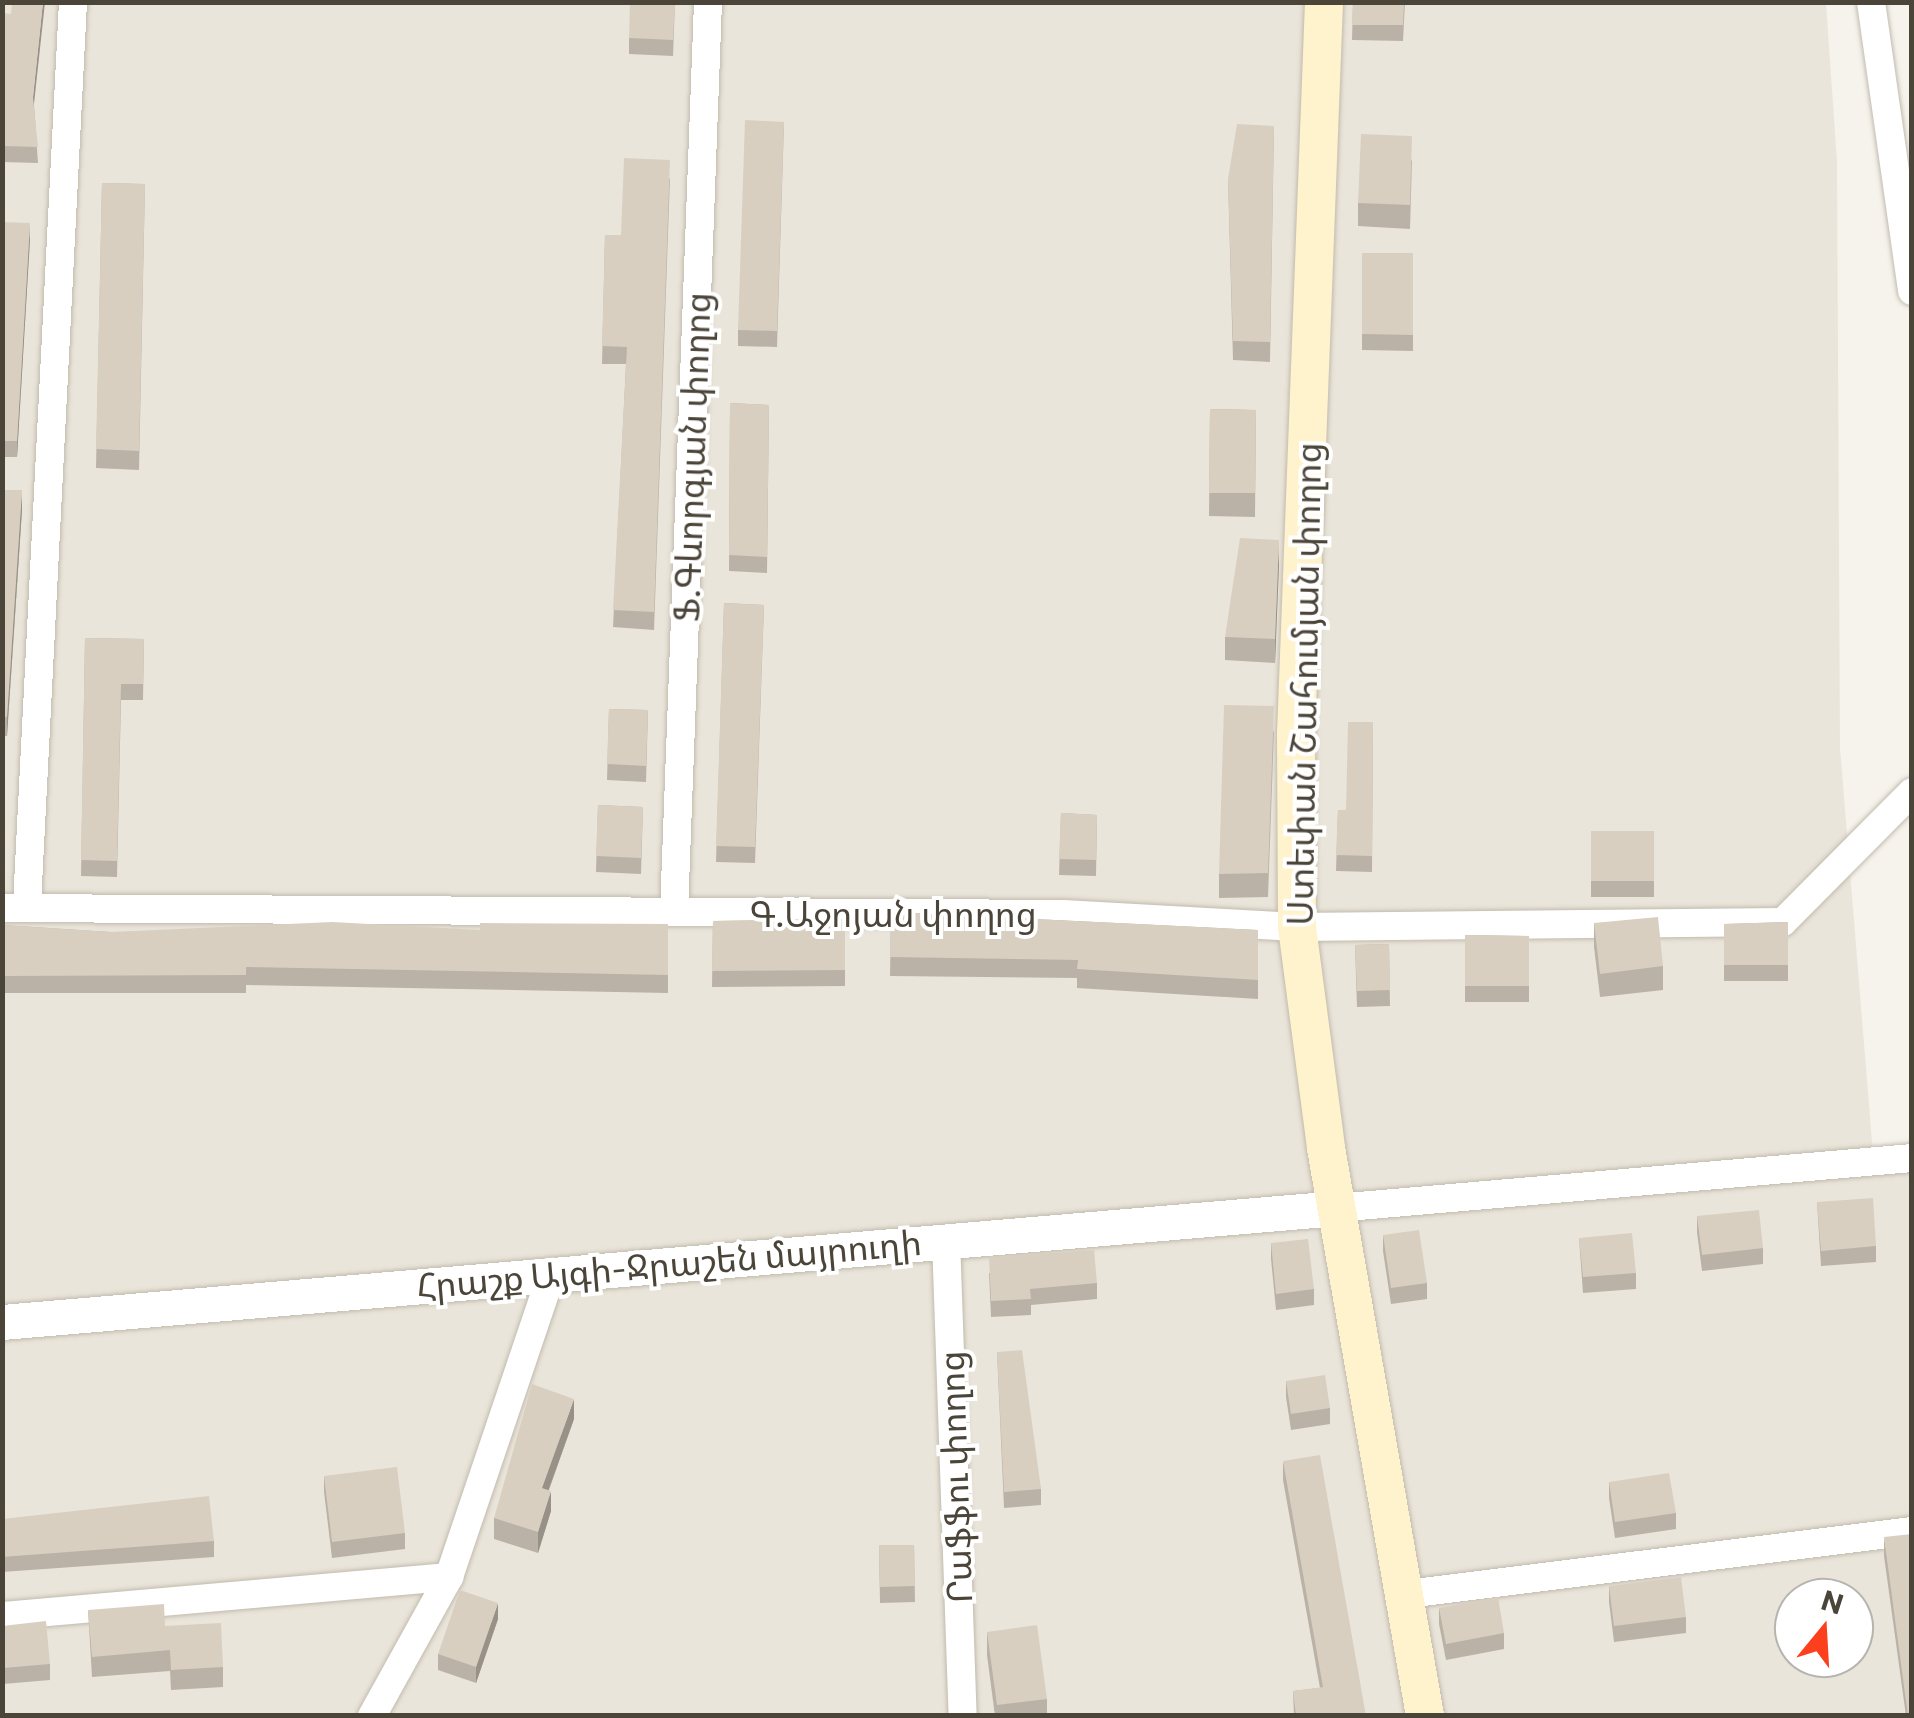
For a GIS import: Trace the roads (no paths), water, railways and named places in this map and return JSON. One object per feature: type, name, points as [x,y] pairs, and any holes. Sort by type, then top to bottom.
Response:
[{"type":"main road","name":"Ստեփան Շահումյան փողոց","points":[[1324,2],[1296,734],[1297,927],[1326,1148],[1407,1594],[1425,1716]]},
{"type":"street","points":[[15,906],[74,2]]},
{"type":"street","name":"Ֆ.Գևորգյան փողոց","points":[[674,912],[708,2]]},
{"type":"street","points":[[1871,2],[1912,291]]},
{"type":"street","name":"Գ.Աջոյան փողոց","points":[[15,906],[1063,914],[1297,927],[1784,922],[1912,792]]},
{"type":"street","points":[[1336,1208],[1912,1158]]},
{"type":"street","name":"Հրաշք Այգի-Ջրաշեն մայրուղի","points":[[2,1322],[1336,1208]]},
{"type":"street","name":"Րաֆֆու փողոց","points":[[946,1239],[963,1716]]},
{"type":"street","points":[[372,1716],[448,1578],[552,1272]]},
{"type":"street","points":[[1407,1594],[1912,1531]]},
{"type":"street","points":[[2,1616],[448,1578]]}]
